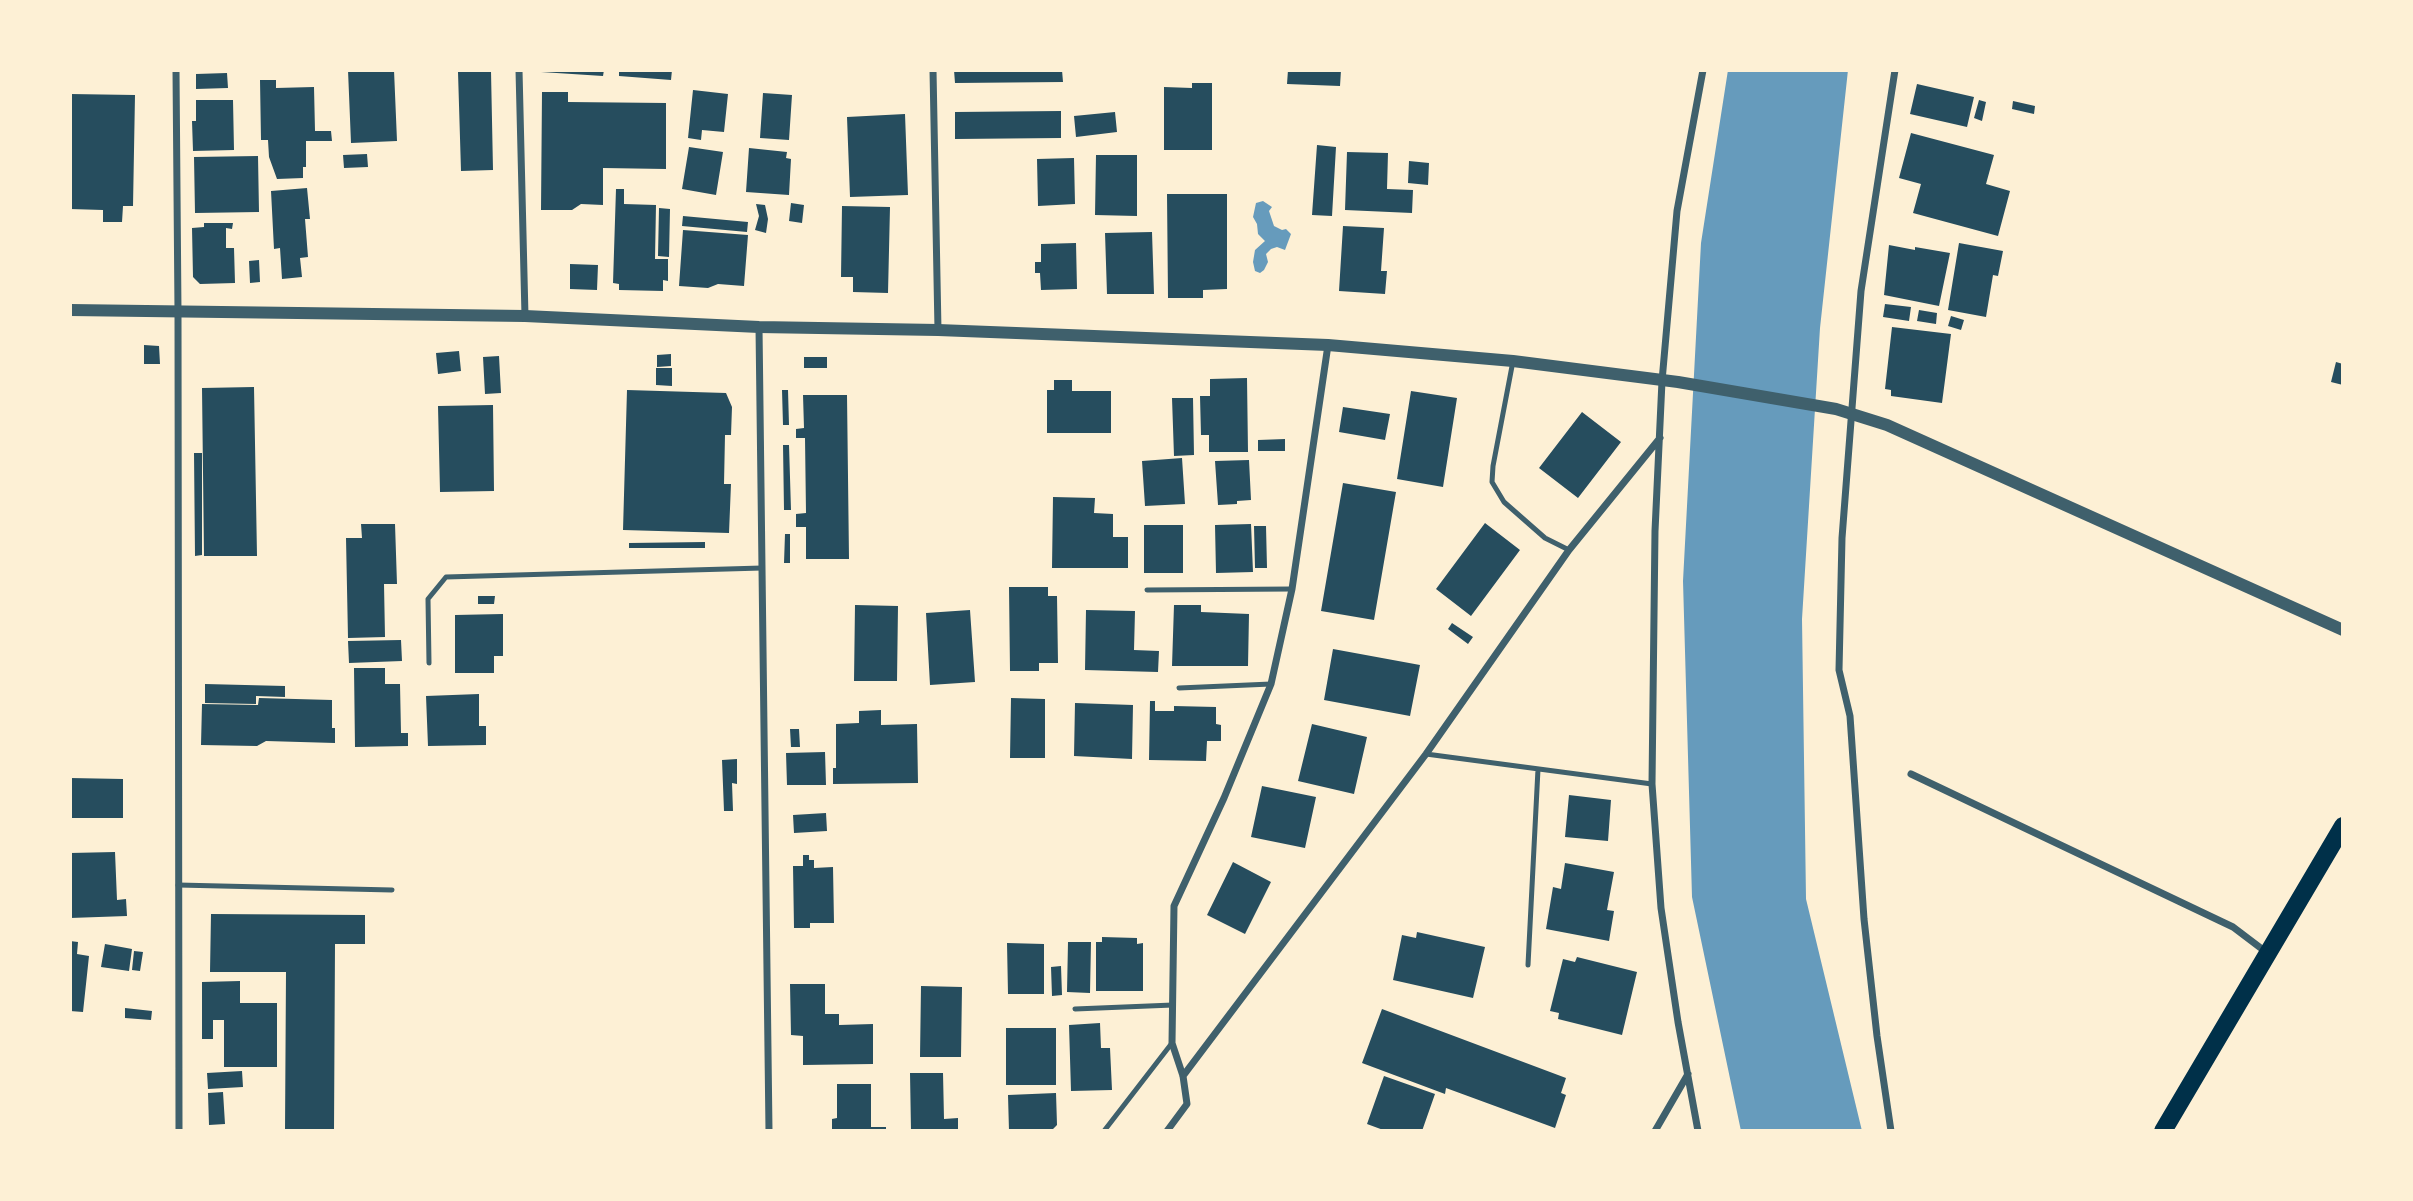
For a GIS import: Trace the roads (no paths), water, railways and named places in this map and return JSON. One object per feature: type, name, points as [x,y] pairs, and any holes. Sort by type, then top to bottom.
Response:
[{"type":"main road","points":[[2163,1131],[2343,826]]},
{"type":"street","points":[[176,70],[178,1131]]},
{"type":"street","points":[[519,70],[525,316]]},
{"type":"street","points":[[933,70],[938,330]]},
{"type":"street","points":[[1698,1131],[1661,908],[1652,784],[1655,545],[1662,381],[1677,211],[1703,70]]},
{"type":"street","points":[[1891,1131],[1864,919],[1850,716],[1839,670],[1842,538],[1861,291],[1895,70]]},
{"type":"street","points":[[70,310],[525,316],[759,327],[938,330],[1328,345],[1513,360],[1678,382],[1836,409],[1888,425],[2343,630]]},
{"type":"street","points":[[759,327],[769,1131]]},
{"type":"street","points":[[1167,1131],[1187,1104],[1183,1076],[1172,1043],[1174,906],[1224,798],[1271,684],[1292,589],[1328,345]]},
{"type":"street","points":[[1183,1076],[1426,754],[1569,550],[1660,438]]},
{"type":"street","points":[[1911,774],[2233,927],[2268,953]]},
{"type":"street","points":[[1655,1131],[1688,1074]]},
{"type":"lane","points":[[1513,360],[1492,482],[1504,502],[1545,538],[1569,550]]},
{"type":"lane","points":[[429,663],[428,599],[446,577],[762,568]]},
{"type":"lane","points":[[1147,590],[1292,589]]},
{"type":"lane","points":[[1179,688],[1271,684]]},
{"type":"lane","points":[[1426,754],[1652,784]]},
{"type":"lane","points":[[1528,965],[1538,769]]},
{"type":"lane","points":[[178,885],[392,890]]},
{"type":"lane","points":[[1075,1009],[1173,1005]]},
{"type":"lane","points":[[1104,1131],[1172,1043]]},
{"type":"water","points":[[1728,70],[1848,70],[1820,328],[1802,619],[1806,899],[1862,1131],[1741,1131],[1692,897],[1683,581],[1701,243]]},
{"type":"water","points":[[1263,201],[1272,207],[1269,211],[1274,226],[1286,229],[1291,234],[1285,250],[1277,247],[1266,254],[1268,262],[1260,273],[1255,271],[1253,262],[1255,250],[1265,241],[1258,234],[1253,217],[1256,203]]}]
